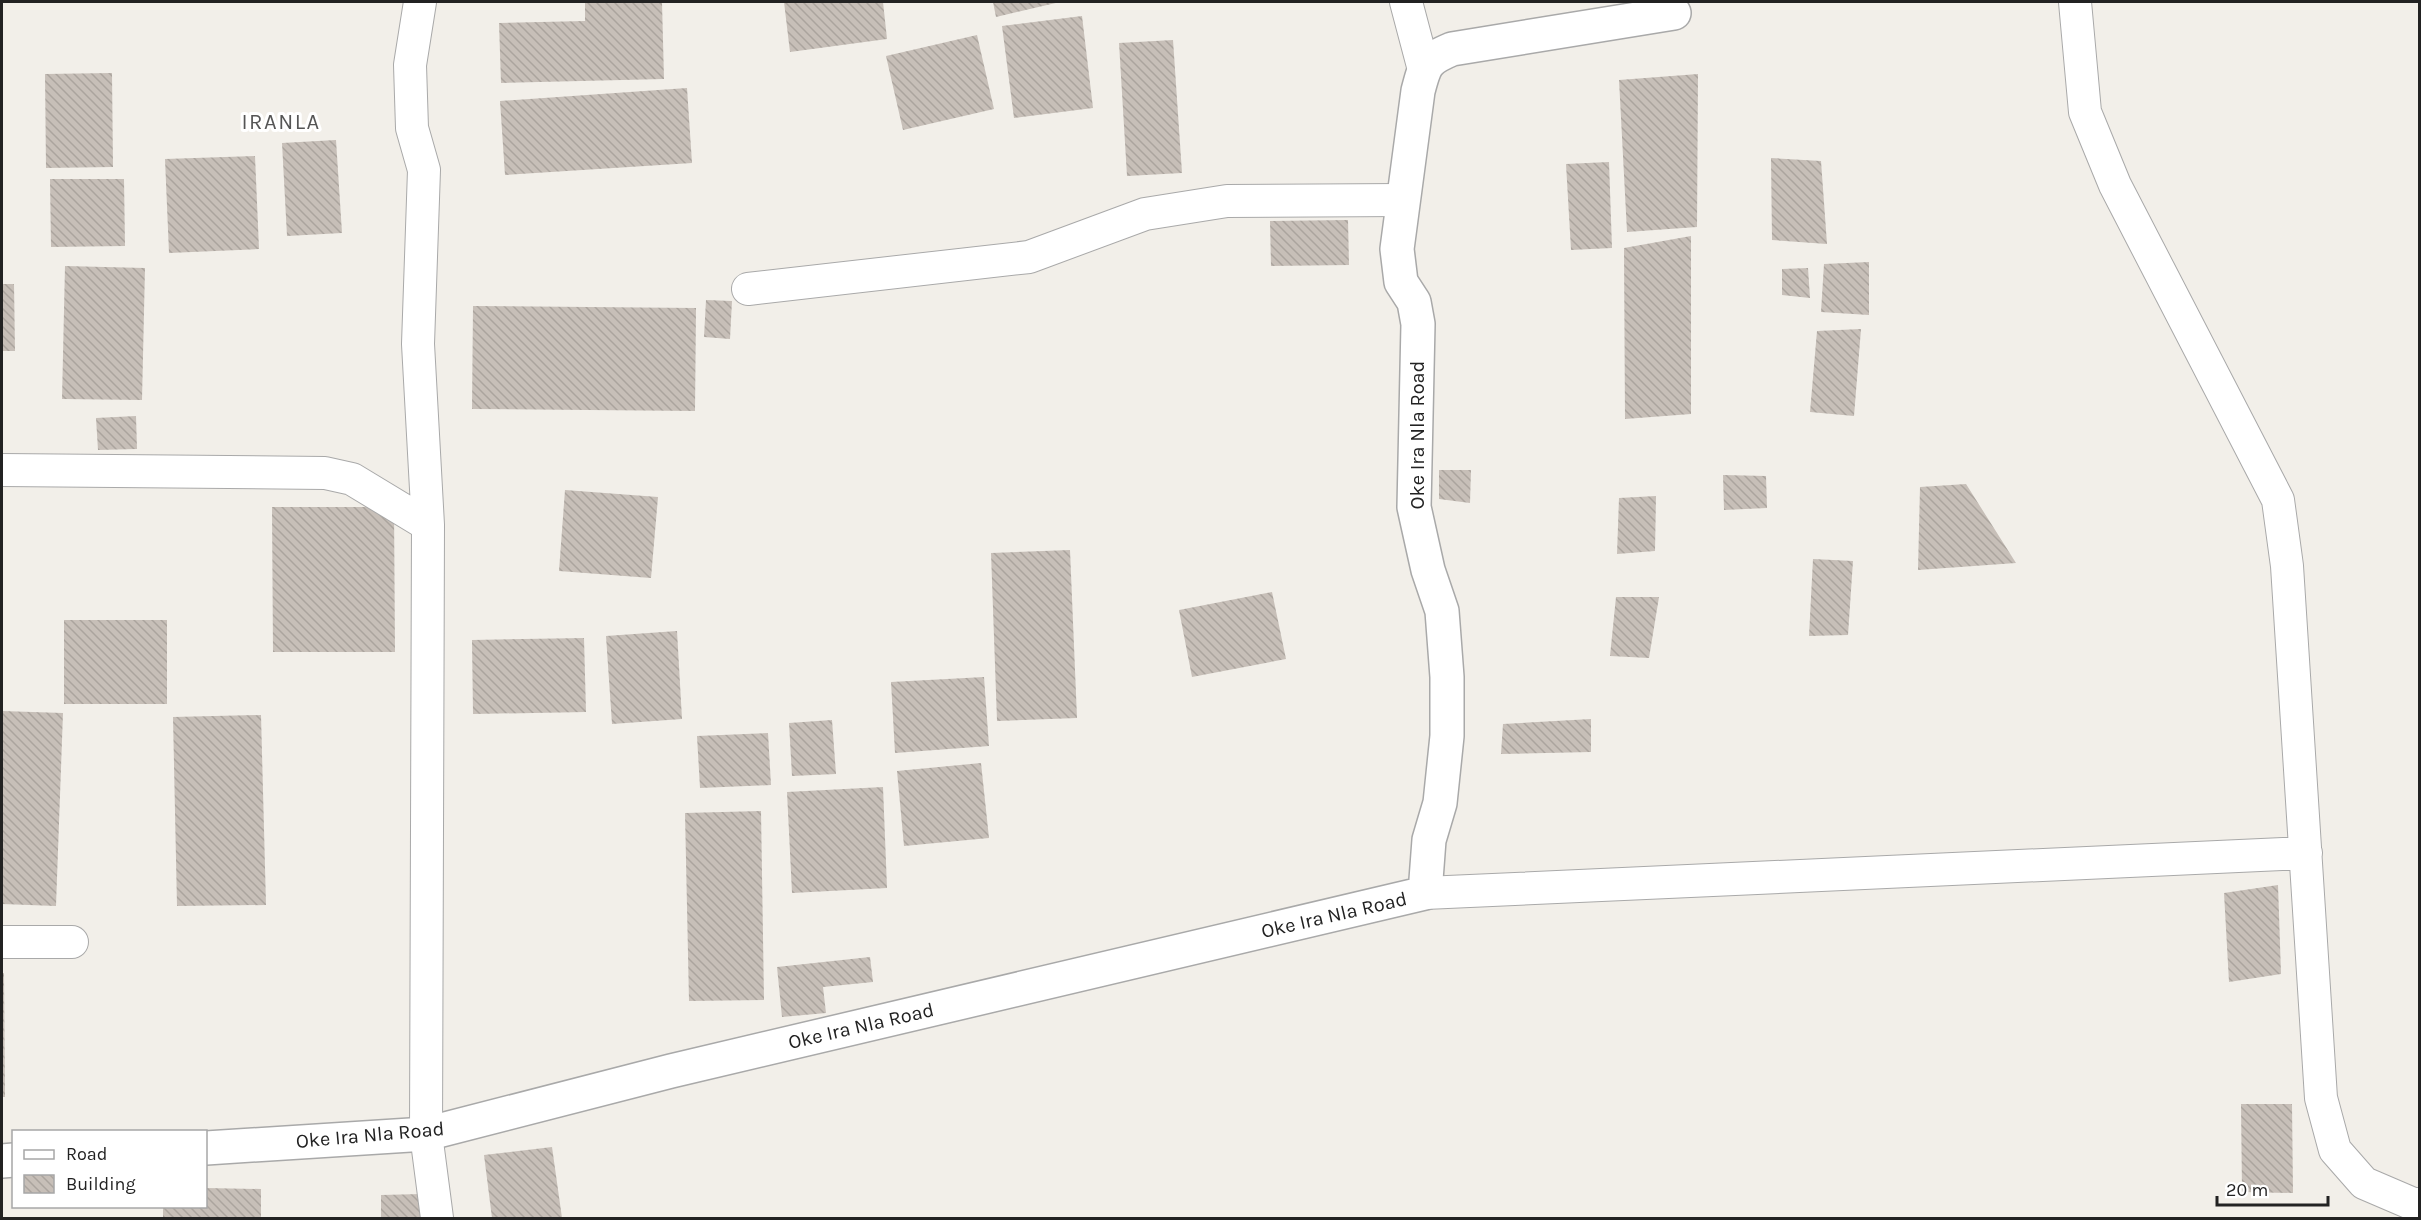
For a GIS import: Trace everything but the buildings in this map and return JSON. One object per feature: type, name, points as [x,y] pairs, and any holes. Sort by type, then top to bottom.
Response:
[{"type":"street","points":[[420,2],[410,65],[412,128],[424,170],[418,344],[428,525],[426,1134],[437,1218]]},
{"type":"street","points":[[1406,2],[1424,70]]},
{"type":"street","points":[[2075,2],[2085,112],[2115,185],[2278,500],[2287,566],[2321,1098],[2335,1150],[2364,1183],[2413,1204],[2420,1204]]},
{"type":"street","points":[[1424,70],[1433,57],[1452,49],[1674,13]]},
{"type":"street","name":"Oke Ira Nla Road","points":[[207,1148],[426,1134],[670,1071],[1425,893],[1430,840],[1440,803],[1447,736],[1447,676],[1442,611],[1428,570],[1414,507],[1418,324],[1414,302],[1401,282],[1397,249],[1418,91],[1424,70]]},
{"type":"street","points":[[748,289],[1029,257],[1145,214],[1227,201],[1404,200]]},
{"type":"street","points":[[2,470],[325,473],[352,479],[428,525]]},
{"type":"street","points":[[1425,893],[2306,853]]},
{"type":"street","points":[[2,942],[72,942]]},
{"type":"district","name":"IRANLA","points":[[281,122]]}]
